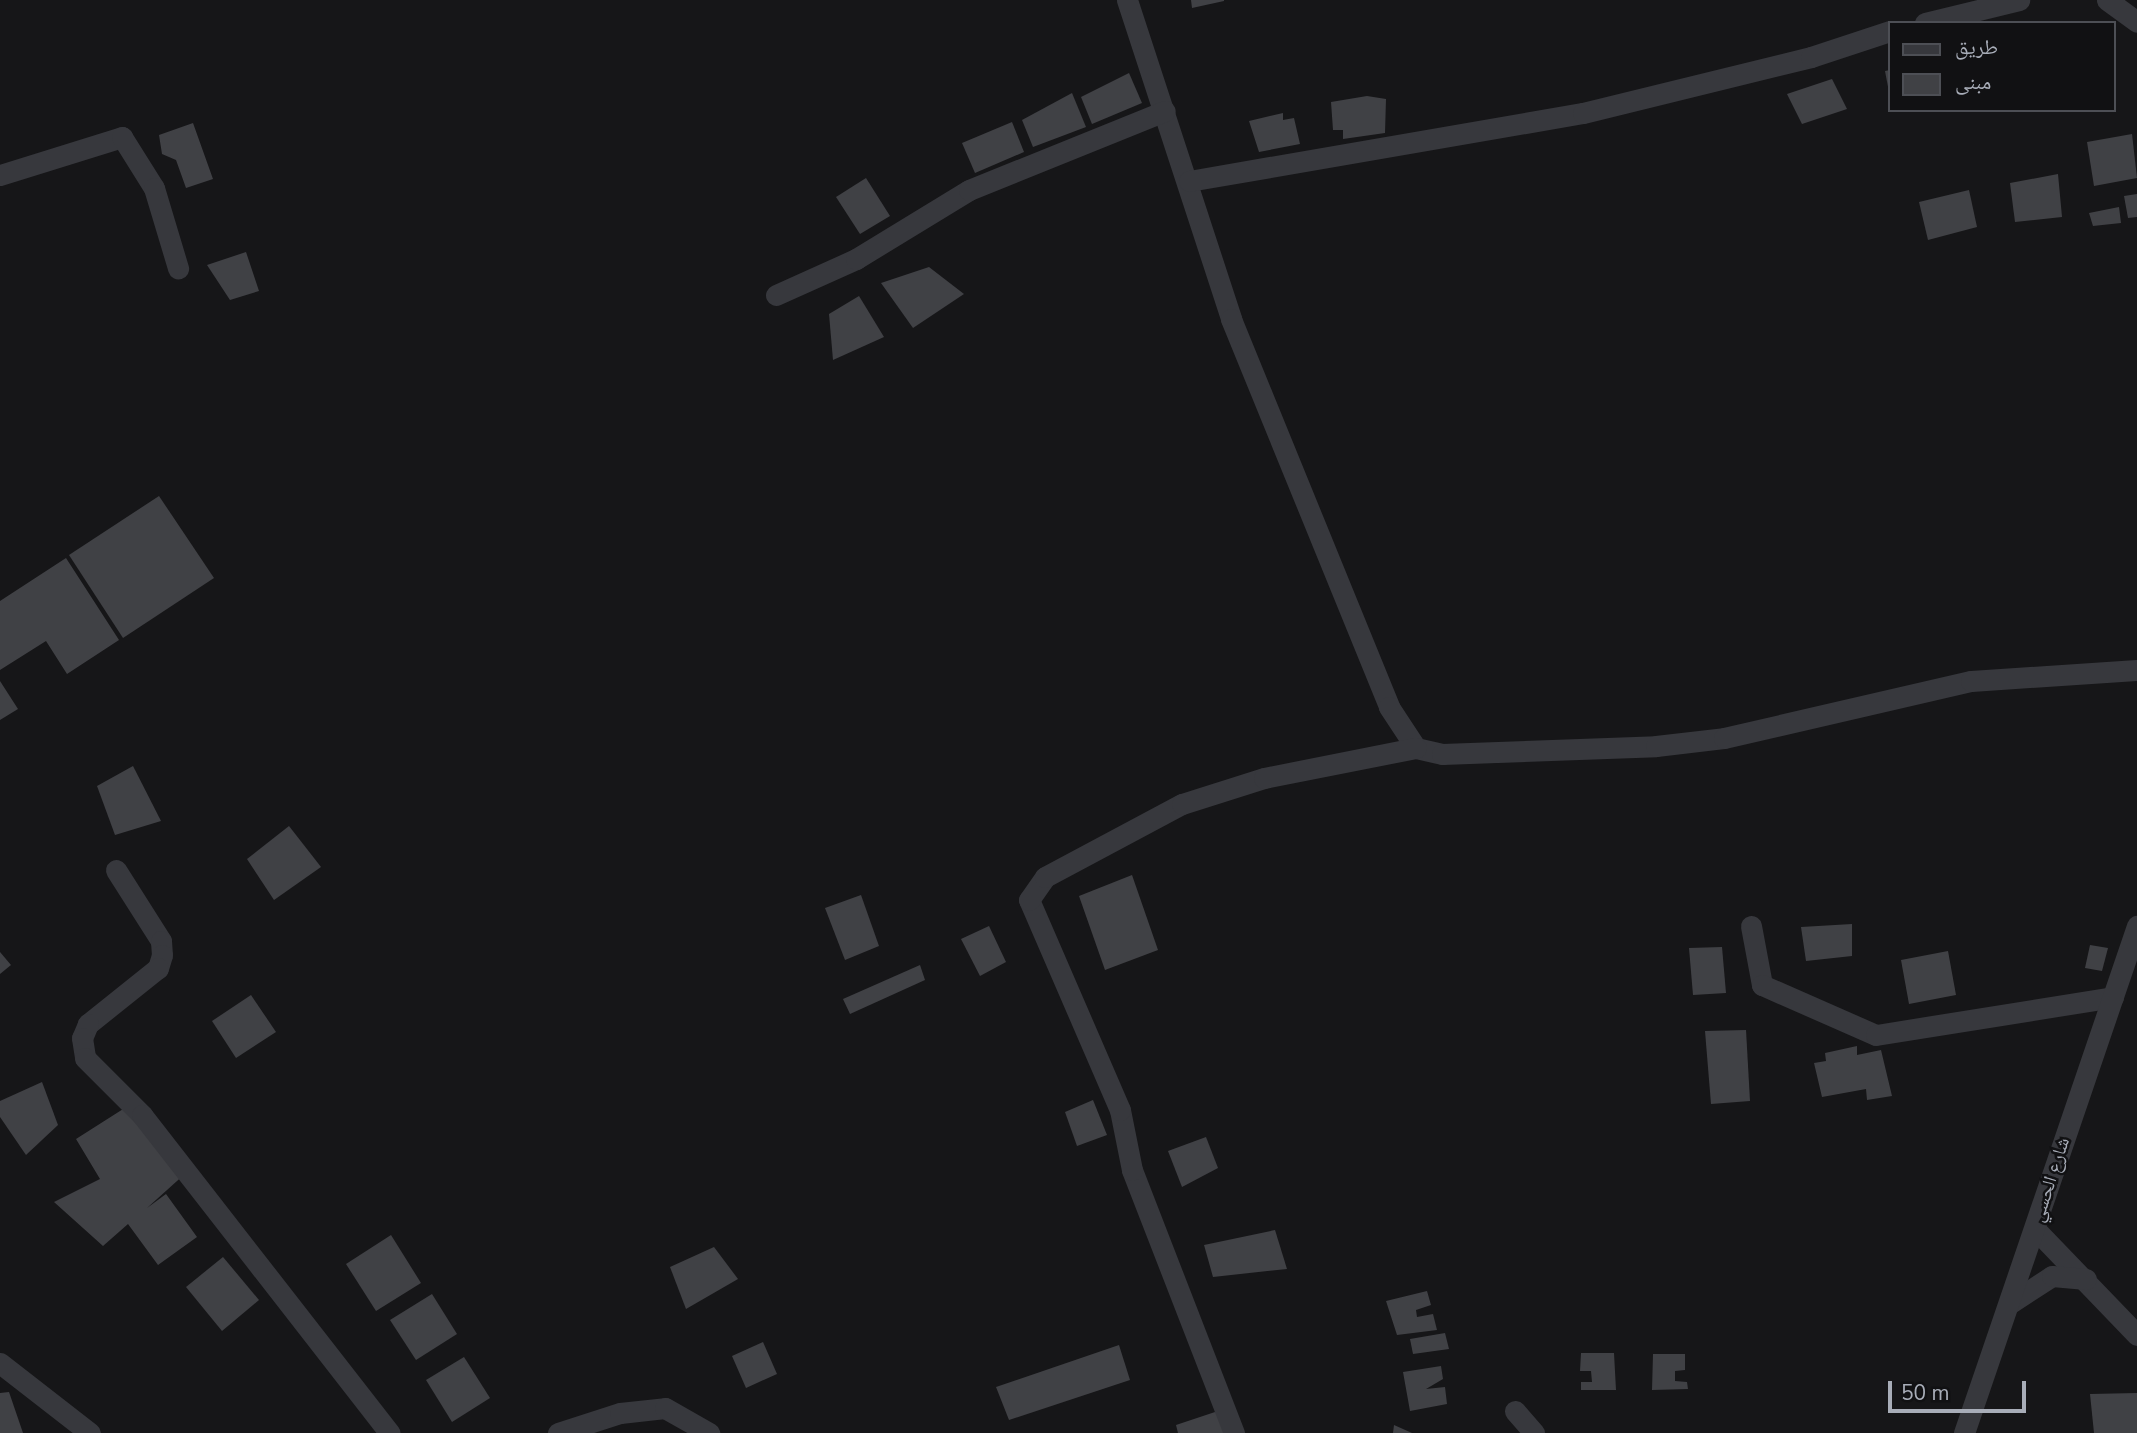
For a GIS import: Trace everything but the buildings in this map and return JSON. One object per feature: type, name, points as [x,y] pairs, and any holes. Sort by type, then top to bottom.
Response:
[{"type":"street","points":[[1127,0],[1189,181],[1236,332],[1384,696],[1416,748]]},
{"type":"street","points":[[1933,21],[2019,0]]},
{"type":"street","points":[[2107,0],[2137,22]]},
{"type":"street","points":[[1189,181],[1583,113],[1811,57],[1888,32]]},
{"type":"street","points":[[776,295],[856,259],[969,190],[1165,111]]},
{"type":"street","points":[[0,175],[122,137],[154,188],[178,268]]},
{"type":"street","points":[[1234,1433],[1132,1170],[1120,1110],[1029,900],[1045,877],[1182,804],[1264,778],[1416,748],[1442,754],[1656,746],[1724,738],[1971,681],[2137,670]]},
{"type":"street","points":[[116,870],[161,941],[162,955],[159,968],[89,1024],[82,1038],[85,1058],[142,1115],[390,1433]]},
{"type":"street","points":[[1751,926],[1762,985],[1875,1035],[2113,997]]},
{"type":"street","name":"شارع الحسي","points":[[1964,1433],[2137,926]]},
{"type":"street","points":[[2035,1228],[2137,1335]]},
{"type":"street","points":[[2009,1304],[2052,1276],[2086,1279]]},
{"type":"street","points":[[0,1363],[89,1433]]},
{"type":"street","points":[[558,1433],[620,1413],[665,1408],[709,1433]]},
{"type":"street","points":[[1515,1411],[1534,1433]]}]
